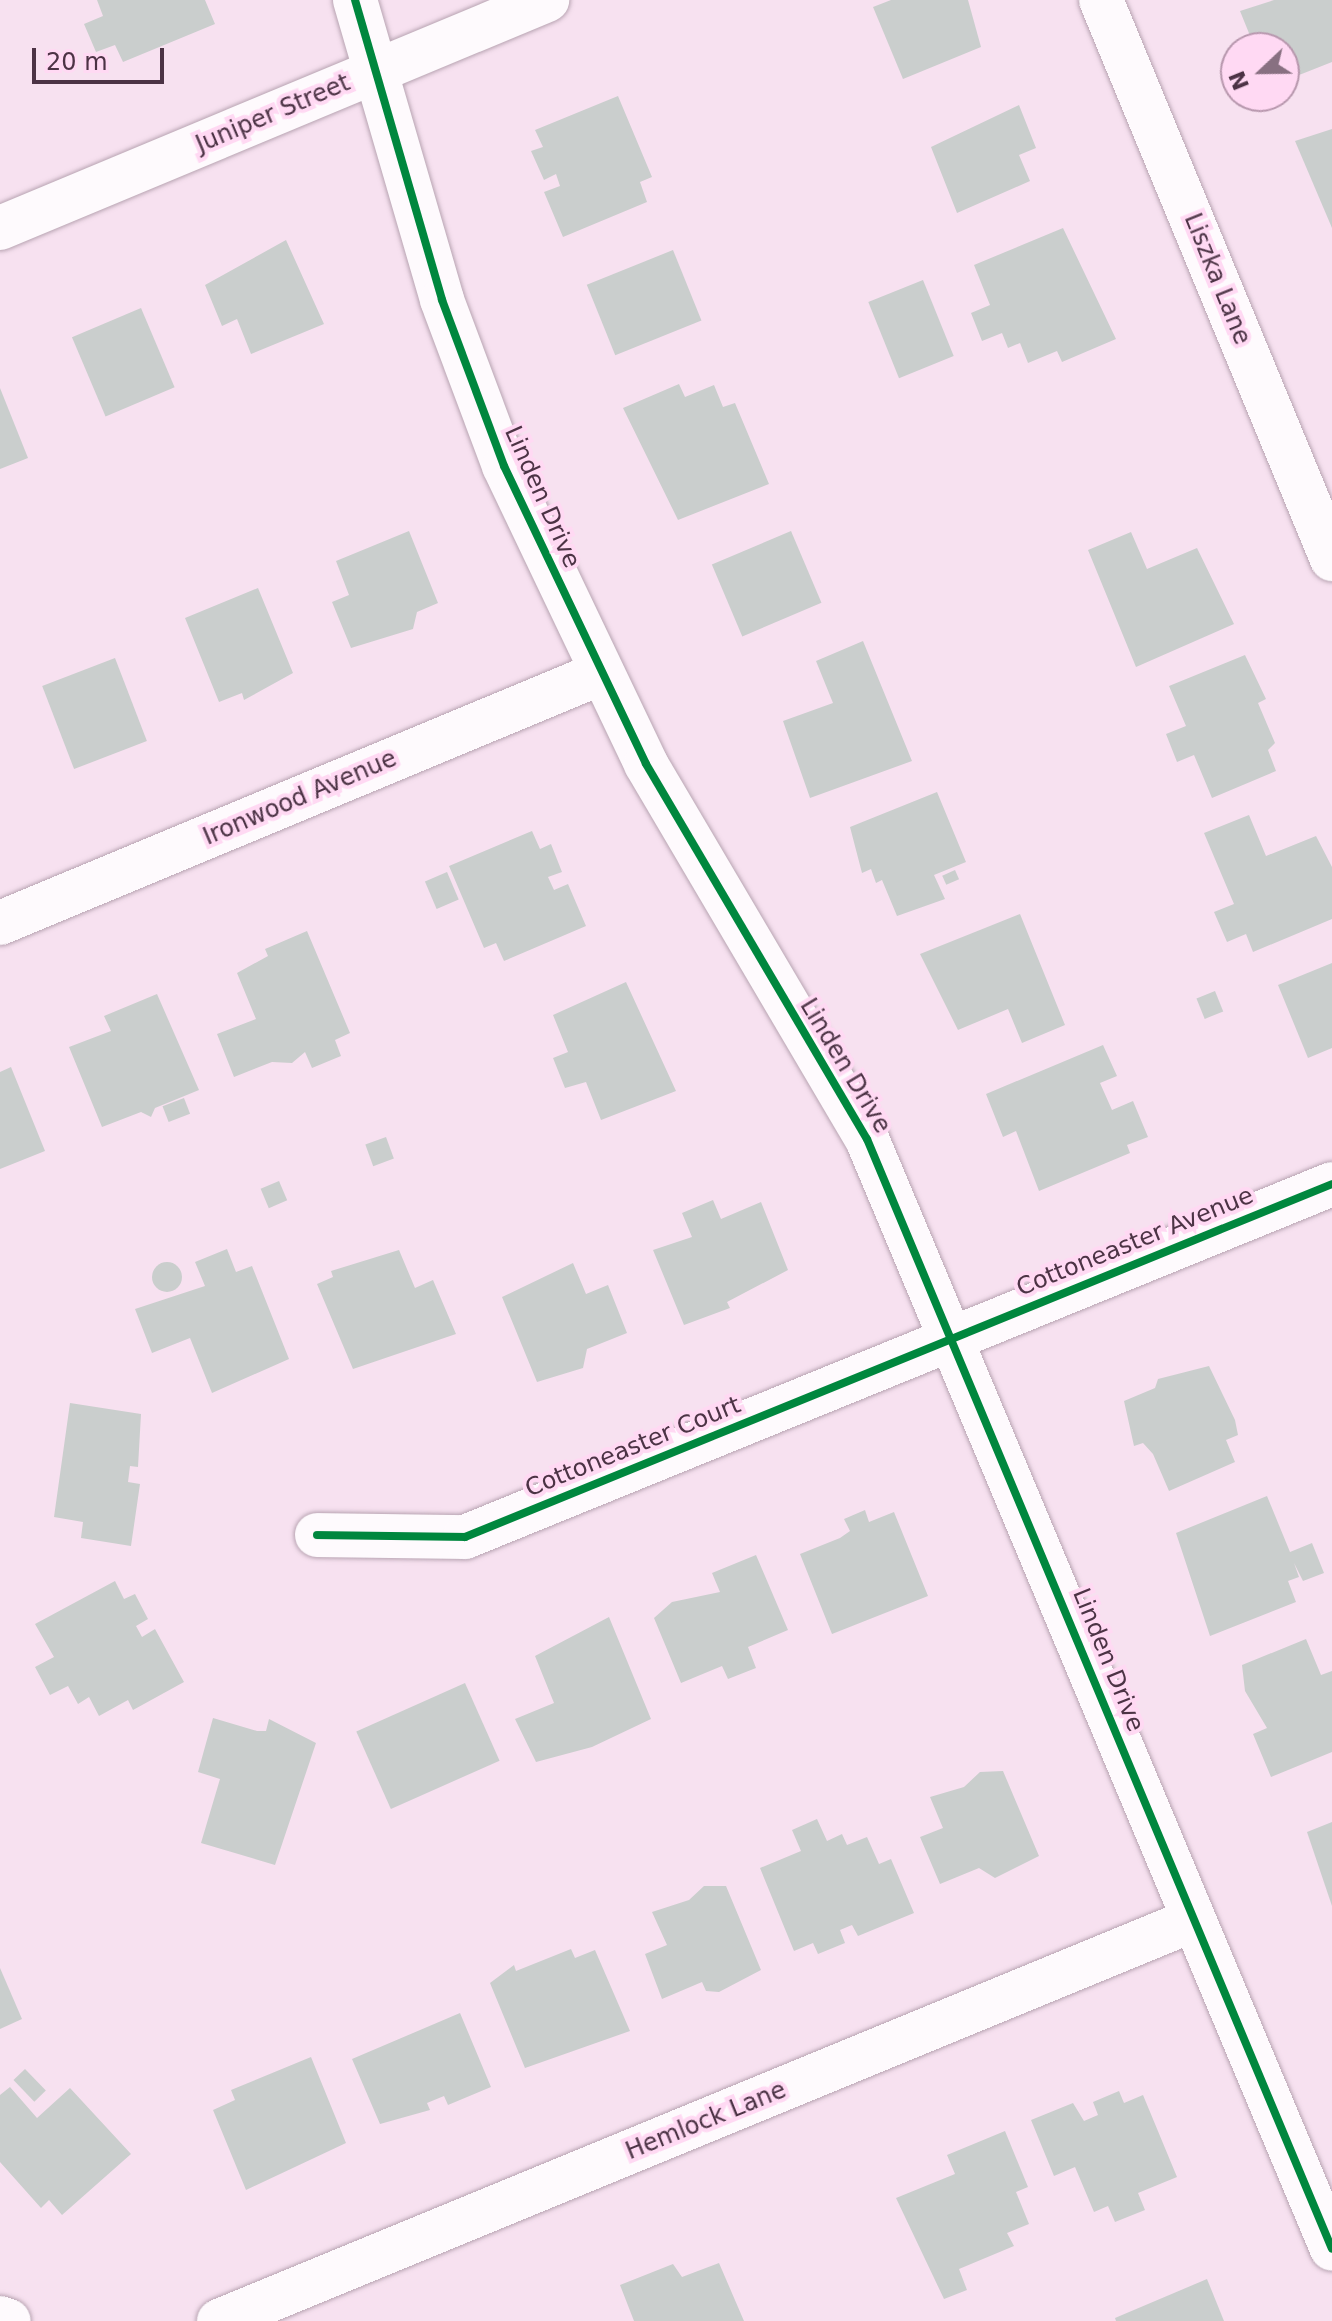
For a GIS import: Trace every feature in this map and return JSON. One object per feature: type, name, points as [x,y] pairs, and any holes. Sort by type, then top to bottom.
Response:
[{"type":"street","name":"Linden Drive","points":[[355,0],[371,73],[504,466],[601,673],[710,878],[867,1139],[954,1339],[1332,2249]]},
{"type":"street","name":"Juniper Street","points":[[0,228],[547,0]]},
{"type":"street","name":"Liszka Lane","points":[[1101,0],[1332,559]]},
{"type":"street","name":"Ironwood Avenue","points":[[0,923],[601,673]]},
{"type":"street","name":"Cottoneaster Avenue","points":[[954,1339],[1332,1184]]},
{"type":"street","name":"Cottoneaster Court","points":[[317,1535],[465,1537],[954,1339]]},
{"type":"street","name":"Hemlock Lane","points":[[219,2321],[1193,1920]]},
{"type":"street","points":[[0,2318],[9,2321]]},
{"type":"building","points":[[97,0],[205,0],[215,24],[123,62],[115,45],[96,52],[84,24],[103,16]]},
{"type":"building","points":[[891,0],[968,0],[981,47],[903,79],[873,7]]},
{"type":"building","points":[[1274,0],[1332,0],[1332,62],[1300,75],[1300,32],[1249,32],[1240,11]]},
{"type":"building","points":[[618,96],[652,177],[640,182],[647,202],[563,237],[544,192],[560,186],[556,174],[544,180],[531,151],[543,147],[535,130]]},
{"type":"building","points":[[1019,105],[1036,148],[1019,155],[1030,181],[957,213],[931,147]]},
{"type":"building","points":[[1332,129],[1332,228],[1295,141]]},
{"type":"building","points":[[1063,228],[1116,339],[1062,362],[1057,351],[1028,363],[1020,343],[1008,348],[1002,333],[982,341],[971,313],[990,305],[974,265]]},
{"type":"building","points":[[286,240],[324,324],[251,354],[237,319],[222,326],[205,285]]},
{"type":"building","points":[[673,250],[701,320],[615,355],[587,285]]},
{"type":"building","points":[[923,280],[954,356],[899,378],[868,302]]},
{"type":"building","points":[[141,308],[175,387],[106,416],[72,337]]},
{"type":"building","points":[[679,384],[685,397],[714,385],[723,407],[735,403],[769,484],[678,520],[623,408]]},
{"type":"building","points":[[0,388],[28,458],[0,469]]},
{"type":"building","points":[[409,531],[438,603],[417,612],[413,629],[351,648],[332,602],[349,595],[336,561]]},
{"type":"building","points":[[791,531],[821,603],[742,636],[712,565]]},
{"type":"building","points":[[1131,532],[1147,569],[1197,548],[1234,624],[1136,667],[1088,550]]},
{"type":"building","points":[[258,588],[293,673],[244,700],[242,693],[219,702],[185,618]]},
{"type":"building","points":[[863,641],[912,761],[810,798],[783,721],[833,703],[816,661]]},
{"type":"building","points":[[1245,655],[1266,699],[1258,703],[1275,743],[1268,750],[1276,771],[1212,798],[1194,755],[1177,762],[1166,734],[1186,726],[1169,686]]},
{"type":"building","points":[[115,658],[147,741],[74,769],[42,686]]},
{"type":"building","points":[[937,792],[966,862],[934,875],[945,899],[897,916],[882,880],[876,883],[871,869],[862,873],[850,827]]},
{"type":"building","points":[[1249,815],[1266,856],[1316,836],[1332,867],[1332,919],[1253,952],[1246,934],[1227,942],[1214,912],[1234,904],[1204,833]]},
{"type":"building","points":[[532,831],[540,849],[551,844],[562,872],[548,877],[554,890],[568,884],[586,926],[504,961],[496,943],[484,948],[449,866]]},
{"type":"building","points":[[955,870],[959,879],[946,885],[942,876]]},
{"type":"building","points":[[447,872],[459,900],[437,909],[425,881]]},
{"type":"building","points":[[1020,914],[1065,1025],[1022,1043],[1008,1009],[958,1030],[920,954]]},
{"type":"building","points":[[307,931],[350,1033],[335,1040],[341,1056],[312,1068],[305,1052],[292,1063],[272,1062],[234,1077],[217,1034],[256,1019],[237,973],[268,956],[265,949]]},
{"type":"building","points":[[1332,963],[1332,1048],[1308,1058],[1278,985]]},
{"type":"building","points":[[626,982],[676,1091],[601,1120],[586,1082],[565,1088],[553,1058],[568,1052],[553,1015]]},
{"type":"building","points":[[1215,991],[1223,1011],[1205,1019],[1196,998]]},
{"type":"building","points":[[157,994],[199,1090],[155,1108],[151,1117],[141,1112],[102,1127],[69,1047],[111,1031],[104,1016]]},
{"type":"building","points":[[1103,1045],[1117,1076],[1100,1083],[1112,1110],[1133,1101],[1148,1137],[1127,1145],[1130,1153],[1039,1191],[1016,1131],[1003,1137],[986,1094]]},
{"type":"building","points":[[11,1067],[45,1151],[0,1169],[0,1072]]},
{"type":"building","points":[[184,1098],[190,1114],[169,1122],[163,1106]]},
{"type":"building","points":[[386,1137],[394,1159],[373,1166],[365,1145]]},
{"type":"building","points":[[279,1181],[287,1200],[269,1208],[261,1189]]},
{"type":"building","points":[[713,1200],[721,1219],[761,1202],[788,1270],[727,1302],[730,1308],[684,1325],[653,1250],[692,1237],[682,1213]]},
{"type":"building","points":[[227,1249],[236,1272],[252,1266],[289,1359],[212,1393],[190,1338],[152,1353],[135,1309],[205,1286],[195,1262]]},
{"type":"building","points":[[399,1250],[415,1288],[433,1280],[456,1334],[353,1369],[317,1284],[333,1277],[331,1271]]},
{"type":"building","points":[[167,1262],[178,1266],[182,1277],[178,1288],[167,1292],[156,1288],[152,1277],[156,1266]]},
{"type":"building","points":[[573,1263],[586,1294],[608,1285],[627,1333],[587,1349],[583,1368],[537,1382],[502,1297]]},
{"type":"building","points":[[1209,1366],[1235,1420],[1238,1435],[1226,1440],[1235,1462],[1169,1491],[1153,1454],[1143,1443],[1134,1446],[1124,1401],[1155,1388],[1158,1379]]},
{"type":"building","points":[[70,1403],[141,1414],[138,1467],[130,1466],[128,1482],[140,1484],[131,1546],[81,1538],[83,1522],[54,1517]]},
{"type":"building","points":[[1267,1496],[1290,1552],[1312,1543],[1324,1573],[1303,1581],[1294,1563],[1299,1577],[1288,1581],[1296,1602],[1210,1636],[1176,1533]]},
{"type":"building","points":[[865,1510],[869,1522],[894,1512],[928,1596],[832,1634],[800,1554],[840,1538],[850,1531],[844,1519]]},
{"type":"building","points":[[756,1555],[788,1630],[748,1647],[756,1668],[728,1679],[722,1666],[681,1683],[654,1618],[672,1602],[720,1592],[712,1573]]},
{"type":"building","points":[[115,1581],[124,1599],[135,1594],[148,1619],[136,1626],[142,1637],[155,1629],[184,1682],[133,1710],[128,1700],[99,1716],[89,1697],[78,1704],[68,1686],[50,1695],[35,1667],[54,1657],[35,1624]]},
{"type":"building","points":[[609,1617],[651,1719],[592,1747],[536,1762],[515,1719],[554,1703],[535,1656]]},
{"type":"building","points":[[1306,1639],[1321,1675],[1332,1671],[1332,1752],[1271,1777],[1253,1734],[1267,1728],[1245,1691],[1242,1665]]},
{"type":"building","points":[[465,1683],[500,1761],[391,1809],[356,1731]]},
{"type":"building","points":[[213,1718],[257,1731],[266,1731],[269,1719],[316,1743],[275,1865],[201,1843],[220,1779],[198,1772]]},
{"type":"building","points":[[1003,1771],[1039,1856],[995,1878],[979,1868],[940,1884],[920,1837],[943,1828],[930,1797],[964,1787],[980,1772]]},
{"type":"building","points":[[817,1819],[827,1841],[842,1834],[847,1845],[867,1837],[879,1864],[891,1859],[914,1913],[858,1936],[852,1925],[840,1930],[845,1943],[818,1954],[813,1943],[794,1951],[760,1868],[801,1851],[792,1830]]},
{"type":"building","points":[[1332,1822],[1332,1906],[1307,1832]]},
{"type":"building","points":[[704,1886],[726,1886],[761,1970],[719,1992],[706,1991],[702,1982],[662,1999],[645,1954],[667,1945],[652,1912],[689,1900]]},
{"type":"building","points":[[571,1949],[575,1958],[595,1950],[630,2031],[525,2068],[490,1983],[514,1965],[516,1971]]},
{"type":"building","points":[[0,1968],[22,2019],[0,2029]]},
{"type":"building","points":[[460,2013],[491,2087],[448,2105],[444,2096],[427,2103],[430,2110],[380,2124],[352,2059]]},
{"type":"building","points":[[311,2057],[346,2143],[246,2190],[213,2110],[235,2100],[231,2090]]},
{"type":"building","points":[[25,2069],[46,2091],[34,2102],[13,2080]]},
{"type":"building","points":[[10,2087],[37,2118],[70,2088],[131,2154],[62,2215],[49,2200],[41,2208],[0,2162],[0,2095]]},
{"type":"building","points":[[1119,2091],[1124,2103],[1143,2095],[1177,2177],[1138,2193],[1145,2210],[1115,2222],[1108,2206],[1094,2212],[1075,2167],[1054,2176],[1031,2120],[1073,2103],[1084,2121],[1098,2115],[1093,2102]]},
{"type":"building","points":[[1005,2131],[1028,2187],[1016,2192],[1029,2224],[1007,2233],[1014,2246],[959,2269],[967,2290],[944,2299],[896,2198],[955,2174],[947,2155]]},
{"type":"building","points":[[719,2263],[744,2321],[634,2321],[620,2285],[673,2264],[682,2277]]},
{"type":"building","points":[[1207,2279],[1224,2321],[1116,2321],[1115,2318]]},
{"type":"cycle path","points":[[355,0],[442,300],[504,466],[646,764],[867,1139],[1332,2249]]},
{"type":"cycle path","points":[[317,1535],[465,1537],[1332,1184]]}]
